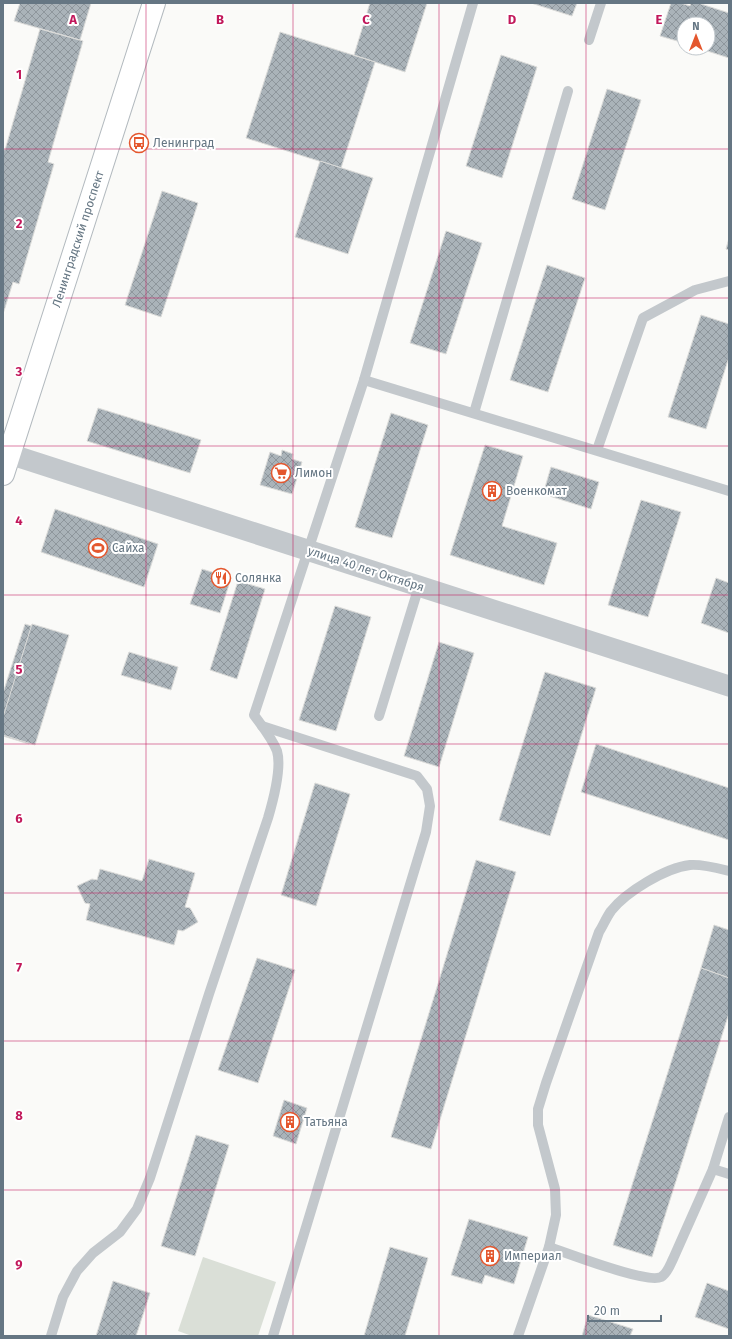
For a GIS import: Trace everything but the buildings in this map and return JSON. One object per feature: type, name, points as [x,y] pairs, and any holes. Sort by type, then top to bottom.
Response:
[{"type":"main road","name":"Ленинградский проспект","points":[[3,474],[6,453],[154,3]]},
{"type":"street","name":"улица 40 лет Октября","points":[[6,453],[729,686]]},
{"type":"lane","points":[[51,1336],[63,1297],[77,1271],[93,1253],[120,1232],[137,1209],[150,1178],[211,987],[268,818],[278,773],[277,752],[254,715],[364,380],[473,3]]},
{"type":"lane","points":[[589,40],[601,3]]},
{"type":"lane","points":[[474,414],[568,91]]},
{"type":"lane","points":[[597,450],[643,318],[695,290],[729,281]]},
{"type":"lane","points":[[364,380],[729,490]]},
{"type":"lane","points":[[379,716],[419,586]]},
{"type":"lane","points":[[262,726],[417,776],[427,789],[430,806],[426,832],[273,1336]]},
{"type":"lane","points":[[518,1336],[549,1247],[556,1215],[555,1189],[538,1125],[538,1109],[599,932],[612,911],[624,899],[644,884],[668,871],[690,865],[713,867],[729,871]]},
{"type":"lane","points":[[549,1247],[636,1276],[652,1278],[661,1277],[668,1269],[673,1259],[713,1169],[729,1117]]},
{"type":"lane","points":[[713,1169],[729,1174]]},
{"type":"shaded area","points":[[203,1257],[276,1282],[258,1336],[192,1336],[178,1331]]},
{"type":"place","name":"Ленинград","points":[[139,143]]},
{"type":"place","name":"Лимон","points":[[281,473]]},
{"type":"place","name":"Военкомат","points":[[492,491]]},
{"type":"place","name":"Сайха","points":[[98,548]]},
{"type":"place","name":"Солянка","points":[[221,578]]},
{"type":"place","name":"Татьяна","points":[[290,1122]]},
{"type":"place","name":"Империал","points":[[490,1256]]}]
